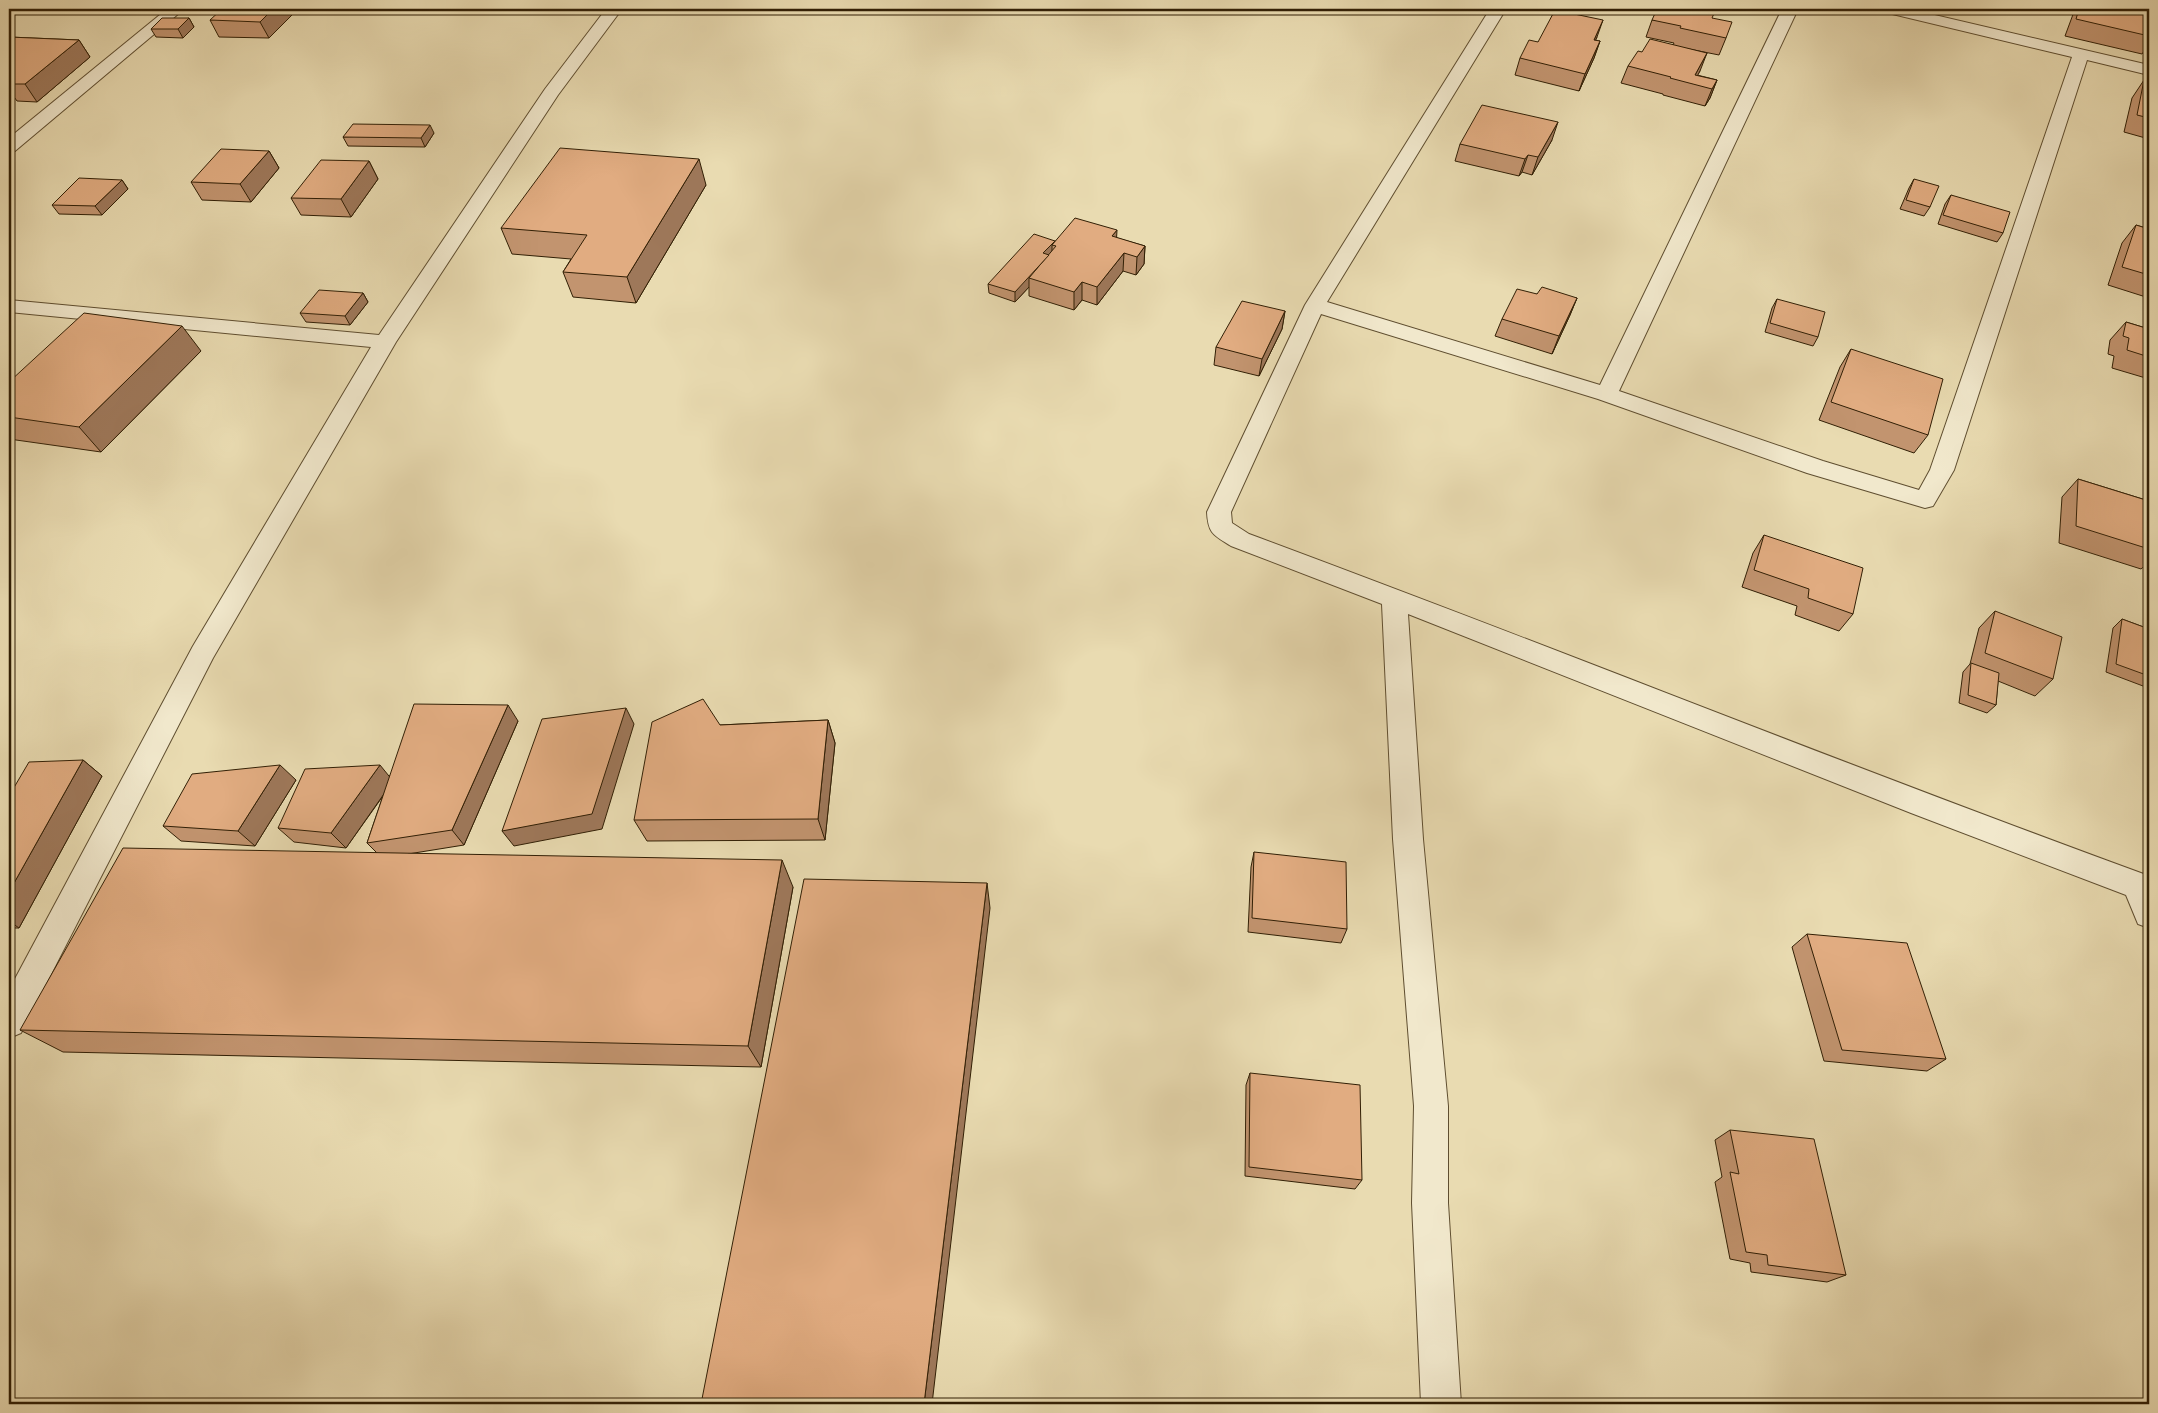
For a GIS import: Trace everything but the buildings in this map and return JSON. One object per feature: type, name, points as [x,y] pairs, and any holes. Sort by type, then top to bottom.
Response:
[{"type":"street","points":[[9,147],[176,9]]},
{"type":"street","points":[[9,1022],[202,653],[385,342],[551,93],[614,9]]},
{"type":"street","points":[[1498,9],[1314,305],[1219,512],[1220,527],[1240,540],[1394,597],[1547,659],[2144,888],[2149,914]]},
{"type":"street","points":[[1606,394],[1790,9]]},
{"type":"street","points":[[1890,9],[1913,11],[2149,70]]},
{"type":"street","points":[[1314,305],[1606,394],[1814,467],[1925,500],[1942,470],[2081,54]]},
{"type":"street","points":[[9,306],[385,342]]},
{"type":"street","points":[[1394,597],[1408,838],[1430,1106],[1430,1203],[1441,1404]]}]
